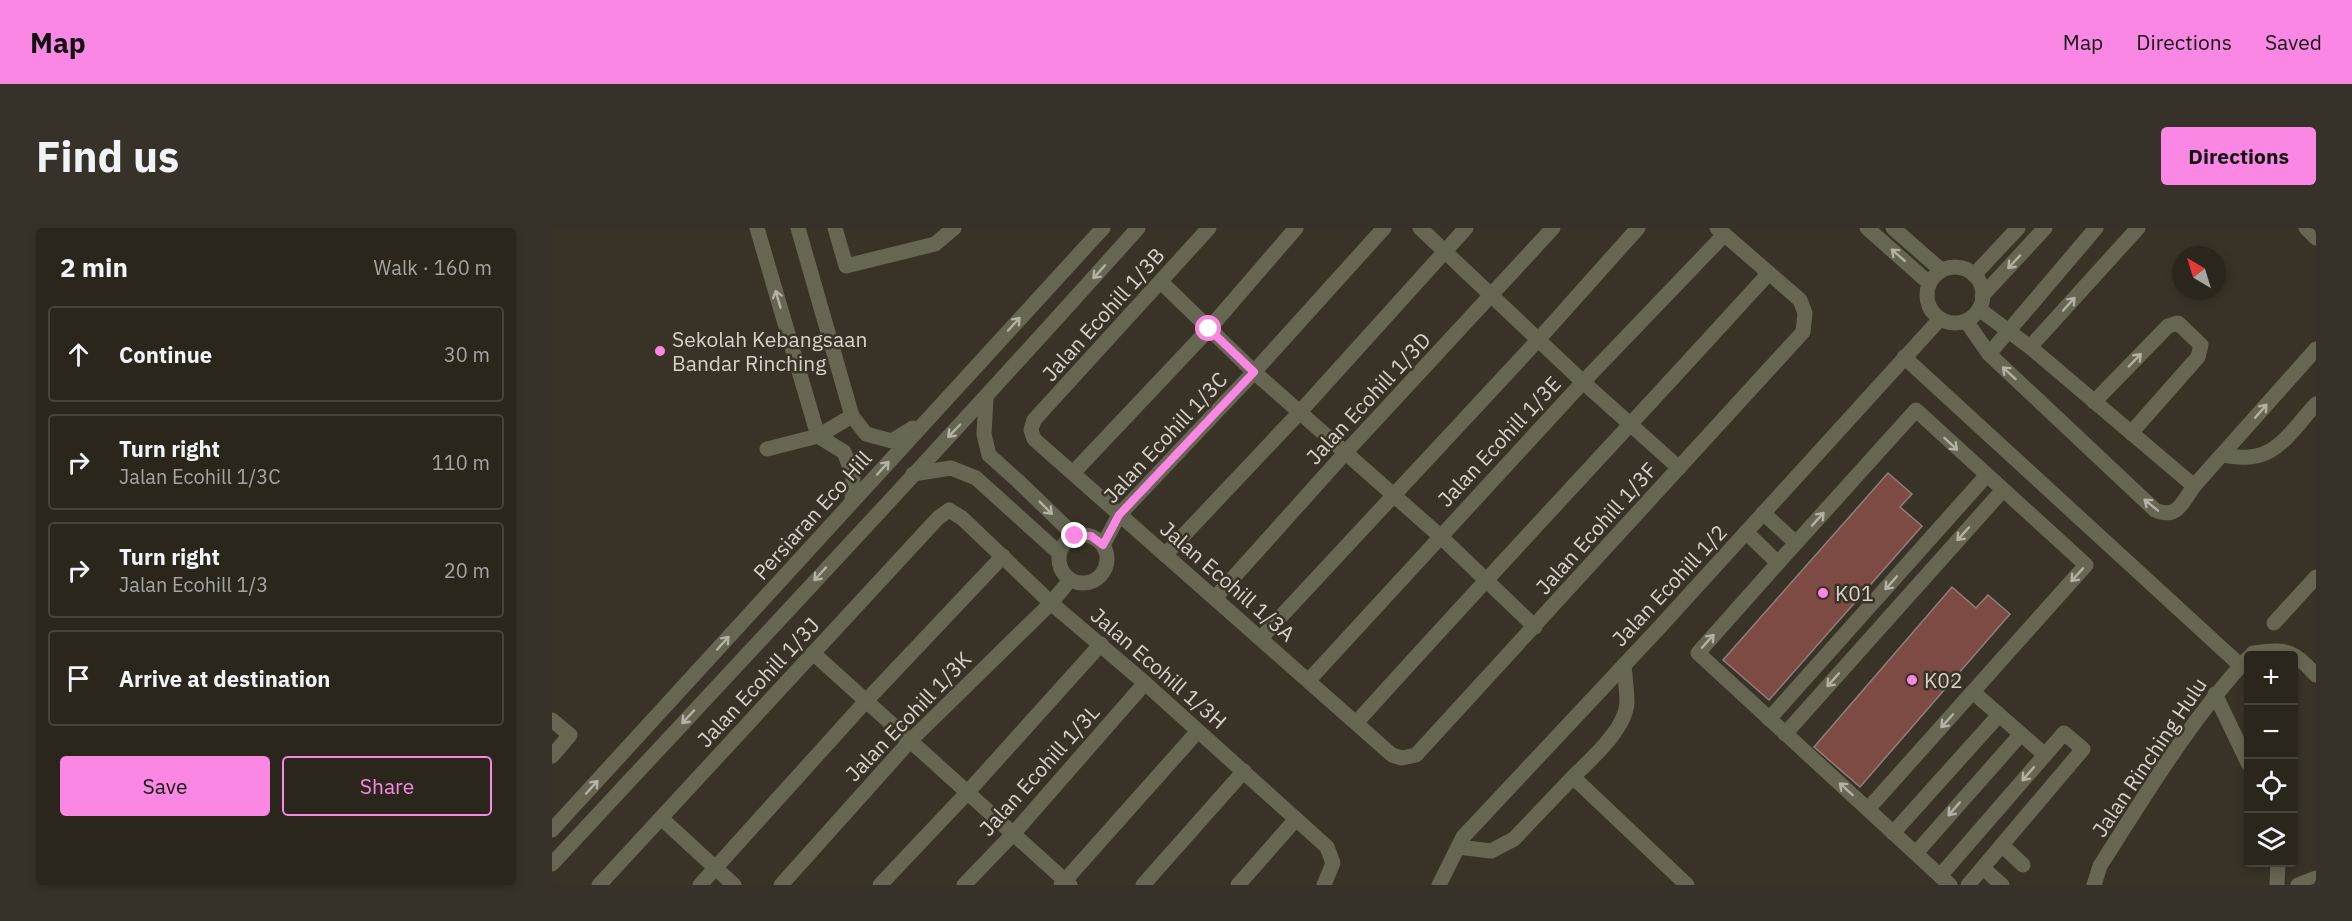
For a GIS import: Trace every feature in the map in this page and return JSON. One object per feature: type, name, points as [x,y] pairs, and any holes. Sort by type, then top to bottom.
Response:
[{"type":"street","points":[[758,228],[818,436],[844,452],[853,475],[852,502]]},
{"type":"street","points":[[798,228],[852,416],[866,434],[892,441],[928,419]]},
{"type":"street","points":[[835,228],[846,266],[935,244],[947,231]]},
{"type":"street","name":"Persiaran Eco Hill","points":[[552,830],[1103,228]]},
{"type":"street","points":[[552,864],[913,474],[986,399],[1138,228]]},
{"type":"street","name":"Jalan Ecohill 1/3B","points":[[1031,430],[1034,420],[1209,228]]},
{"type":"street","points":[[1073,473],[1209,329],[1296,228]]},
{"type":"street","name":"Jalan Ecohill 1/3C","points":[[1103,545],[1119,515],[1254,372],[1384,228]]},
{"type":"street","points":[[1420,228],[1491,297],[1679,468]]},
{"type":"street","points":[[1165,555],[1299,413],[1466,228]]},
{"type":"street","name":"Jalan Ecohill 1/3D","points":[[1215,598],[1345,453],[1553,228]]},
{"type":"street","points":[[1261,638],[1538,340],[1638,228]]},
{"type":"street","points":[[1866,228],[1929,283]]},
{"type":"street","points":[[1893,228],[1941,270]]},
{"type":"street","points":[[1974,275],[2018,228]]},
{"type":"street","points":[[2045,228],[1981,302],[1966,321],[1948,322],[1933,314],[1927,299],[1929,283],[1941,270],[1959,267],[1974,275],[1980,282],[1981,302],[2009,330],[2194,486]]},
{"type":"street","points":[[1989,354],[2096,228]]},
{"type":"street","points":[[2030,347],[2138,228]]},
{"type":"street","points":[[2306,228],[2316,237]]},
{"type":"street","points":[[1356,723],[1485,579],[1631,425],[1769,273],[1720,231]]},
{"type":"street","name":"Jalan Ecohill 1/3E","points":[[1309,680],[1720,231]]},
{"type":"street","name":"Jalan Ecohill 1/3F","points":[[1402,758],[1416,755],[1803,332],[1805,313],[1800,300],[1769,273]]},
{"type":"street","points":[[1161,282],[1254,372],[1440,536],[1535,627]]},
{"type":"street","name":"Jalan Ecohill 1/2","points":[[1439,885],[1463,837],[1624,665],[1940,319]]},
{"type":"street","points":[[1966,321],[1989,354],[2155,510],[2165,514],[2172,513],[2178,508],[2194,486],[2316,349]]},
{"type":"street","points":[[2094,402],[2168,326],[2178,323],[2201,345],[2198,357],[2131,433]]},
{"type":"street","points":[[1904,357],[2244,657]]},
{"type":"street","points":[[986,399],[984,435],[988,455],[1075,536]]},
{"type":"street","points":[[2222,455],[2242,459],[2258,457],[2269,452],[2316,404]]},
{"type":"street","points":[[1868,809],[2086,565],[1916,410],[1698,652],[1785,734],[1945,880],[2064,733],[2083,749],[1968,885]]},
{"type":"street","points":[[767,449],[818,436],[852,416]]},
{"type":"street","name":"Jalan Ecohill 1/3A","points":[[1031,430],[1034,439],[1119,515],[1392,755],[1402,758]]},
{"type":"street","points":[[913,474],[951,468],[976,478],[1059,553]]},
{"type":"street","points":[[1769,719],[1986,476]]},
{"type":"street","points":[[1785,734],[2002,490]]},
{"type":"street","name":"Jalan Ecohill 1/3H","points":[[949,510],[962,518],[1051,603],[1101,644],[1327,847],[1333,863],[1324,885]]},
{"type":"street","name":"Jalan Ecohill 1/3J","points":[[599,885],[938,518],[949,510]]},
{"type":"street","points":[[1763,513],[1796,543]]},
{"type":"street","points":[[1746,532],[1778,563]]},
{"type":"street","points":[[1075,536],[1091,536],[1103,545],[1107,560],[1103,574],[1091,583],[1084,584],[1070,580],[1060,568],[1059,553],[1062,546],[1075,536]]},
{"type":"street","points":[[700,885],[866,701],[1003,556]]},
{"type":"street","points":[[2274,622],[2316,577]]},
{"type":"street","name":"Jalan Ecohill 1/3K","points":[[781,885],[910,741],[1051,603],[1070,580]]},
{"type":"street","points":[[880,885],[966,794],[1101,644]]},
{"type":"street","points":[[2268,651],[2286,651]]},
{"type":"street","points":[[813,654],[1013,834],[1065,884],[1198,730]]},
{"type":"street","points":[[2298,658],[2316,675]]},
{"type":"street","name":"Jalan Rinching Hulu","points":[[2094,885],[2100,866],[2164,767],[2215,694],[2244,663]]},
{"type":"street","points":[[1458,848],[1491,851],[1514,839],[1608,740],[1621,721],[1627,704],[1624,665]]},
{"type":"street","name":"Jalan Ecohill 1/3L","points":[[964,885],[1013,834],[1145,683]]},
{"type":"street","points":[[1973,692],[2045,755]]},
{"type":"street","points":[[2215,694],[2246,759]]},
{"type":"street","points":[[1893,832],[1999,715]]},
{"type":"street","points":[[552,720],[570,735],[552,756]]},
{"type":"street","points":[[1916,853],[2021,734]]},
{"type":"street","points":[[1143,885],[1244,771]]},
{"type":"street","points":[[1573,777],[1686,885]]},
{"type":"street","points":[[661,818],[734,885]]},
{"type":"street","points":[[1238,885],[1296,819]]},
{"type":"street","points":[[2002,845],[2023,865]]},
{"type":"street","points":[[2277,885],[2278,867]]},
{"type":"street","points":[[1983,868],[2002,885]]},
{"type":"street","points":[[2298,885],[2316,878]]},
{"type":"building","name":"K01","points":[[1888,473],[1912,494],[1900,507],[1922,526],[1769,700],[1723,660]]},
{"type":"building","name":"K02","points":[[1952,587],[1976,608],[1988,595],[2010,614],[1860,787],[1814,747]]},
{"type":"place","name":"Sekolah Kebangsaan Bandar Rinching","points":[[660,351]]},
{"type":"place","name":"K01","points":[[1823,593]]},
{"type":"place","name":"K02","points":[[1912,680]]},
{"type":"route","points":[[1075,536],[1091,536],[1103,545],[1119,515],[1254,372],[1209,329]]}]
